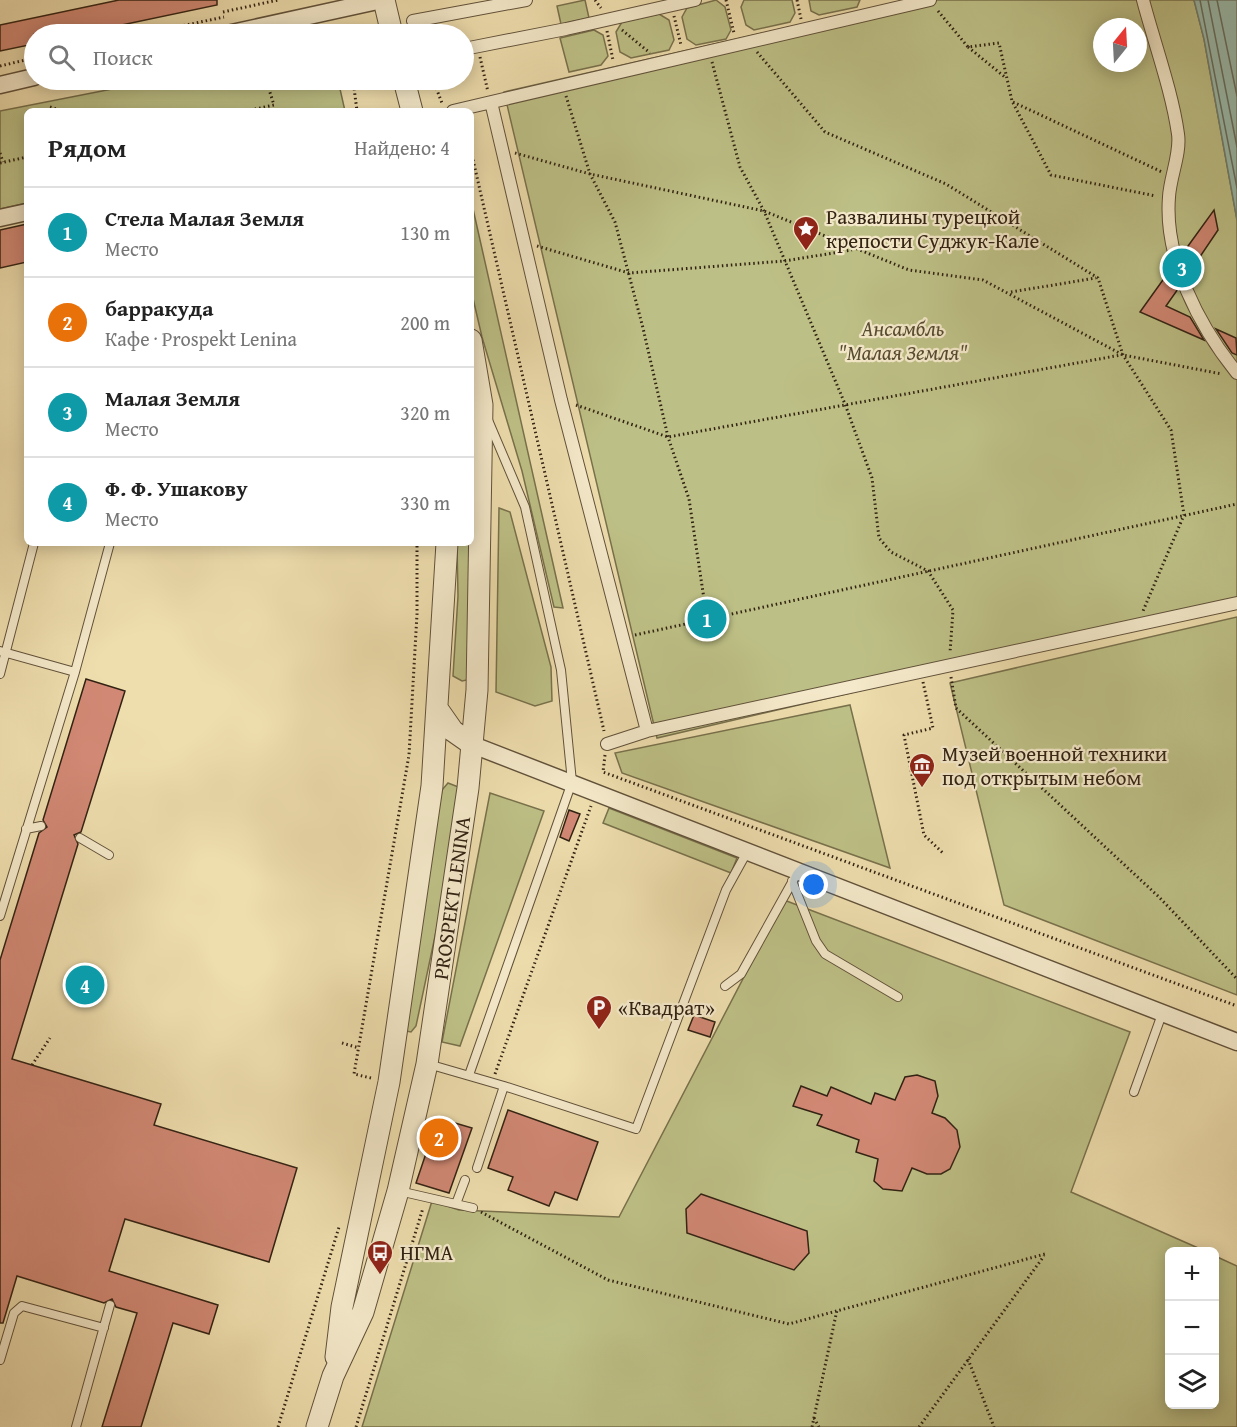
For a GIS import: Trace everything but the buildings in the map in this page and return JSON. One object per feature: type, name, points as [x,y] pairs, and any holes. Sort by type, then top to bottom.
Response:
[{"type":"street","points":[[273,24],[383,0],[389,24]]},
{"type":"street","points":[[413,21],[526,0]]},
{"type":"street","points":[[474,47],[695,0]]},
{"type":"street","points":[[466,108],[930,0]]},
{"type":"street","points":[[1143,0],[1179,136],[1169,199],[1172,253],[1185,288],[1226,360],[1231,374]]},
{"type":"street","points":[[0,85],[24,79]]},
{"type":"street","points":[[407,90],[411,108]]},
{"type":"street","points":[[491,102],[561,400],[647,731]]},
{"type":"street","points":[[0,218],[24,213]]},
{"type":"street","name":"PROSPEKT LENINA","points":[[317,1427],[333,1376],[363,1312],[398,1191],[428,1064],[468,788],[477,690],[482,405],[474,358]]},
{"type":"street","name":"PROSPEKT LENINA","points":[[333,1376],[342,1308],[389,1082],[436,758],[447,546]]},
{"type":"street","points":[[607,744],[647,731],[1237,603]]},
{"type":"street","points":[[440,685],[447,693],[457,697],[477,690]]},
{"type":"street","points":[[439,711],[453,731],[473,745],[596,791],[747,852],[795,876],[1237,1042]]},
{"type":"street","points":[[436,758],[452,745],[473,745]]},
{"type":"street","points":[[432,786],[451,779],[468,788]]},
{"type":"lane","name":"PROSPEKT LENINA","points":[[482,405],[525,507],[561,670],[572,782]]},
{"type":"lane","points":[[0,674],[3,652],[33,546]]},
{"type":"lane","points":[[0,916],[75,672],[109,546]]},
{"type":"lane","points":[[3,652],[75,672]]},
{"type":"lane","points":[[469,1075],[572,782]]},
{"type":"lane","points":[[26,829],[41,826]]},
{"type":"lane","points":[[80,838],[109,855]]},
{"type":"lane","points":[[428,1064],[492,1082],[636,1129],[726,890],[747,852]]},
{"type":"lane","points":[[725,986],[741,974],[795,876]]},
{"type":"lane","points":[[795,876],[816,941],[825,954],[898,998]]},
{"type":"lane","points":[[1134,1092],[1162,1014]]},
{"type":"lane","points":[[477,1168],[504,1086]]},
{"type":"lane","points":[[456,1204],[465,1180]]},
{"type":"lane","points":[[398,1191],[473,1208]]},
{"type":"lane","points":[[76,1427],[110,1305]]},
{"type":"lane","points":[[0,1360],[14,1313],[22,1306],[104,1328]]},
{"type":"path","points":[[223,12],[278,0]]},
{"type":"path","points":[[594,0],[607,20],[661,62]]},
{"type":"path","points":[[726,0],[743,44],[825,132],[946,183],[1098,278],[1123,355],[1171,430],[1184,515],[1138,624]]},
{"type":"path","points":[[797,0],[803,29]]},
{"type":"path","points":[[930,0],[968,47],[1007,78]]},
{"type":"path","points":[[672,5],[683,58]]},
{"type":"path","points":[[191,24],[224,17]]},
{"type":"path","points":[[607,20],[616,73]]},
{"type":"path","points":[[968,47],[999,42],[1012,102],[1051,175],[1169,199]]},
{"type":"path","points":[[709,51],[740,167],[764,211],[845,404],[872,478],[879,538],[891,552],[928,571],[953,610],[950,665],[956,708],[1159,897],[1237,979]]},
{"type":"path","points":[[0,66],[24,60]]},
{"type":"path","points":[[563,86],[590,174],[615,222],[629,273],[668,437],[689,499],[707,620]]},
{"type":"path","points":[[260,108],[274,105],[269,90]]},
{"type":"path","points":[[354,90],[357,108]]},
{"type":"path","points":[[437,90],[442,104],[448,108]]},
{"type":"path","points":[[1012,102],[1172,177]]},
{"type":"path","points":[[502,149],[590,174],[764,211],[854,250],[909,270],[983,280],[1123,355],[1231,374]]},
{"type":"path","points":[[0,153],[1,162],[24,158]]},
{"type":"path","points":[[474,164],[607,744],[603,772],[492,1082]]},
{"type":"path","points":[[524,242],[629,273],[784,261],[854,250]]},
{"type":"path","points":[[1009,292],[1098,278]]},
{"type":"path","points":[[561,400],[668,437],[1123,355]]},
{"type":"path","points":[[624,638],[1237,504]]},
{"type":"path","points":[[378,1079],[354,1074],[409,755],[417,614],[417,546]]},
{"type":"path","points":[[925,690],[933,728],[904,735],[924,835],[944,854]]},
{"type":"path","points":[[603,772],[1237,1006]]},
{"type":"path","points":[[32,1065],[50,1038]]},
{"type":"path","points":[[342,1043],[359,1048]]},
{"type":"path","points":[[356,1427],[426,1197]]},
{"type":"path","points":[[473,1208],[608,1280],[789,1324],[1045,1254],[919,1427]]},
{"type":"path","points":[[278,1427],[341,1222]]},
{"type":"path","points":[[812,1427],[837,1310]]},
{"type":"path","points":[[968,1359],[994,1427]]},
{"type":"path","points":[[813,1417],[819,1427]]},
{"type":"green space","points":[[585,0],[589,18],[561,24],[557,6]]},
{"type":"green space","points":[[716,0],[725,7],[731,30],[726,39],[696,45],[687,39],[682,17],[687,8]]},
{"type":"green space","points":[[744,0],[792,0],[795,13],[790,22],[754,30],[746,25],[741,7]]},
{"type":"green space","points":[[809,0],[860,0],[857,7],[819,15],[811,11]]},
{"type":"green space","name":"Ансамбль \"Малая Земля\"","points":[[908,0],[1194,0],[1204,39],[1237,220],[1237,603],[657,738],[504,92]]},
{"type":"green space","points":[[659,14],[669,20],[674,40],[669,50],[631,58],[620,52],[616,32],[622,22]]},
{"type":"green space","points":[[594,30],[603,35],[608,56],[601,65],[569,72],[560,38]]},
{"type":"green space","points":[[107,90],[340,90],[344,108],[24,108],[24,204],[0,209],[0,111]]},
{"type":"green space","points":[[474,213],[563,608],[554,607],[522,471],[474,303]]},
{"type":"green space","points":[[499,508],[510,512],[551,667],[552,701],[535,706],[496,692]]},
{"type":"green space","points":[[457,546],[471,546],[472,679],[462,681],[453,676],[458,596]]},
{"type":"green space","points":[[1237,617],[1237,995],[1004,905],[950,683]]},
{"type":"green space","points":[[850,705],[890,868],[622,773],[615,753]]},
{"type":"green space","points":[[448,783],[461,788],[445,889],[416,1026],[411,1032],[401,1030],[442,790]]},
{"type":"green space","points":[[490,793],[544,811],[460,1046],[442,1042]]},
{"type":"green space","points":[[609,808],[737,858],[731,873],[603,823]]},
{"type":"green space","points":[[784,900],[1130,1032],[1071,1192],[1196,1247],[1165,1247],[1165,1409],[1219,1409],[1219,1258],[1237,1266],[1237,1427],[362,1427],[432,1201],[459,1210],[619,1217]]},
{"type":"water","points":[[1194,0],[1237,0],[1237,220],[1204,39]]},
{"type":"place","name":"Развалины турецкой крепости Суджук-Кале","points":[[806,252]]},
{"type":"place","name":"Малая Земля","points":[[1182,268]]},
{"type":"place","name":"Стела Малая Земля","points":[[707,619]]},
{"type":"place","name":"Музей военной техники под открытым небом","points":[[922,789]]},
{"type":"place","name":"Ф. Ф. Ушакову","points":[[85,985]]},
{"type":"place","name":"«Квадрат»","points":[[599,1031]]},
{"type":"place","name":"барракуда","points":[[439,1138]]},
{"type":"place","name":"НГМА","points":[[380,1276]]}]
